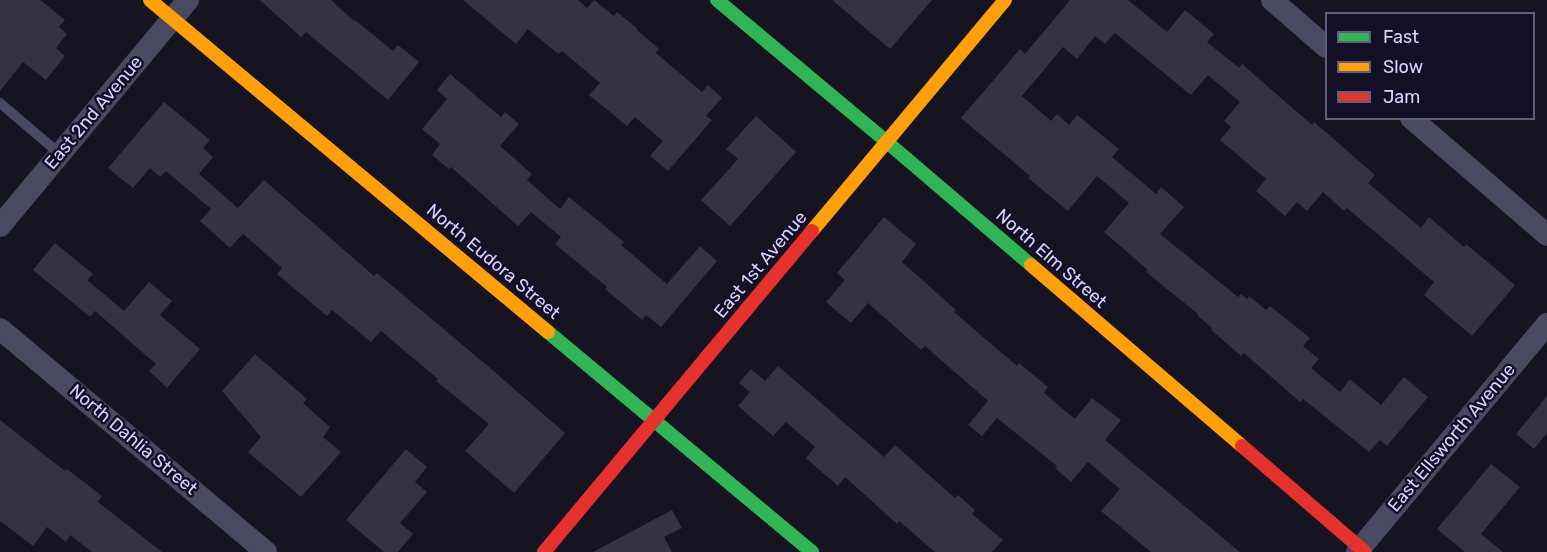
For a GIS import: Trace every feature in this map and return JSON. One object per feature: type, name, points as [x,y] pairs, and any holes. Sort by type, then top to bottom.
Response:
[{"type":"street","name":"North Eudora Street","points":[[150,0],[812,552]]},
{"type":"street","name":"East 2nd Avenue","points":[[0,226],[188,0]]},
{"type":"street","name":"North Elm Street","points":[[717,0],[887,142],[1361,551]]},
{"type":"street","name":"East 1st Avenue","points":[[544,552],[1005,0]]},
{"type":"street","points":[[1272,0],[1325,46]]},
{"type":"street","points":[[1413,120],[1547,235]]},
{"type":"street","name":"East Ellsworth Avenue","points":[[1361,551],[1547,324]]},
{"type":"street","name":"North Dahlia Street","points":[[0,328],[266,552]]},
{"type":"lane","points":[[0,104],[60,154]]},
{"type":"building","points":[[0,0],[40,0],[65,20],[59,27],[67,34],[56,48],[65,56],[46,80],[23,62],[0,91]]},
{"type":"building","points":[[260,0],[331,0],[393,51],[398,45],[419,62],[388,100],[306,32],[301,37]]},
{"type":"building","points":[[463,0],[578,0],[587,8],[594,0],[614,16],[617,12],[638,29],[659,49],[656,53],[702,92],[708,85],[722,98],[706,116],[712,120],[668,171],[650,156],[663,141],[635,117],[627,126],[589,95],[600,83],[562,51],[558,54],[528,29],[516,44]]},
{"type":"building","points":[[832,0],[932,0],[890,49]]},
{"type":"building","points":[[1070,0],[1128,0],[1167,32],[1185,10],[1214,34],[1207,42],[1239,68],[1242,64],[1312,125],[1314,122],[1375,175],[1368,183],[1421,228],[1429,217],[1464,247],[1466,244],[1515,285],[1472,336],[1424,295],[1434,282],[1347,208],[1344,211],[1323,192],[1307,211],[1297,202],[1285,216],[1256,191],[1266,179],[1220,140],[1231,127],[1224,121],[1240,102],[1208,75],[1191,95],[1115,33],[1105,44],[1095,36],[1077,59],[1063,47],[1022,96],[1051,121],[1057,114],[1069,125],[1077,115],[1119,149],[1112,157],[1156,194],[1161,187],[1184,207],[1160,234],[1238,297],[1241,294],[1247,299],[1249,296],[1266,310],[1270,306],[1310,338],[1303,346],[1319,359],[1311,368],[1340,392],[1350,379],[1381,405],[1404,377],[1428,397],[1387,446],[1380,440],[1369,452],[1303,399],[1300,402],[1244,353],[1241,356],[1211,330],[1212,328],[1198,314],[1146,272],[1148,270],[1104,232],[1129,203],[1097,176],[1068,211],[961,118],[1020,49],[1025,54]]},
{"type":"building","points":[[450,74],[501,117],[505,112],[519,124],[500,146],[532,174],[527,180],[560,209],[569,197],[624,242],[621,245],[667,284],[700,246],[717,261],[661,327],[646,315],[642,320],[605,289],[607,287],[555,244],[561,237],[531,212],[518,226],[451,167],[449,169],[432,155],[440,144],[422,129],[447,99],[437,90]]},
{"type":"building","points":[[164,102],[210,140],[203,148],[213,157],[199,174],[238,208],[264,180],[374,276],[377,273],[565,433],[514,493],[465,451],[489,424],[436,381],[438,379],[381,331],[371,342],[332,310],[327,316],[277,274],[282,268],[243,234],[230,248],[200,221],[211,209],[166,171],[160,177],[150,168],[133,188],[108,168]]},
{"type":"building","points":[[756,116],[796,152],[730,226],[701,200],[738,159],[726,149]]},
{"type":"building","points":[[884,217],[916,244],[902,262],[956,310],[954,312],[1017,366],[1019,363],[1048,387],[1044,393],[1075,419],[1092,398],[1121,420],[1105,440],[1240,552],[1151,552],[1101,511],[1120,489],[1088,462],[1071,482],[1055,468],[1057,466],[997,418],[982,436],[968,425],[988,401],[925,346],[921,350],[868,303],[851,323],[826,302],[845,280],[837,273]]},
{"type":"building","points":[[55,243],[93,274],[87,280],[124,311],[149,282],[172,301],[160,315],[200,349],[167,388],[149,371],[156,364],[95,311],[90,317],[33,270]]},
{"type":"building","points":[[255,354],[307,399],[303,403],[330,427],[323,437],[341,452],[301,497],[248,452],[261,437],[222,391]]},
{"type":"building","points":[[778,366],[884,457],[895,445],[955,498],[958,495],[975,510],[972,514],[1003,540],[992,552],[935,552],[899,521],[897,524],[845,477],[838,486],[806,458],[815,447],[786,422],[773,436],[738,406],[750,392],[739,383],[751,369],[765,381]]},
{"type":"building","points":[[1547,396],[1547,433],[1534,449],[1516,434]]},
{"type":"building","points":[[0,420],[65,471],[67,469],[102,496],[98,502],[162,552],[92,552],[70,535],[66,542],[47,527],[33,546],[0,521]]},
{"type":"building","points":[[406,449],[427,467],[415,482],[427,492],[400,523],[413,534],[398,552],[384,552],[346,520]]},
{"type":"building","points":[[1491,464],[1520,487],[1481,534],[1503,552],[1465,552],[1437,529]]},
{"type":"building","points":[[672,510],[682,528],[664,537],[672,552],[593,552]]},
{"type":"traffic: fast","points":[[717,0],[1031,265]]},
{"type":"traffic: fast","points":[[548,332],[812,552]]},
{"type":"traffic: slow","points":[[150,0],[548,332]]},
{"type":"traffic: slow","points":[[812,231],[1005,0]]},
{"type":"traffic: slow","points":[[1031,265],[1242,446]]},
{"type":"traffic: jam","points":[[544,552],[812,231]]},
{"type":"traffic: jam","points":[[1242,446],[1365,552]]}]
